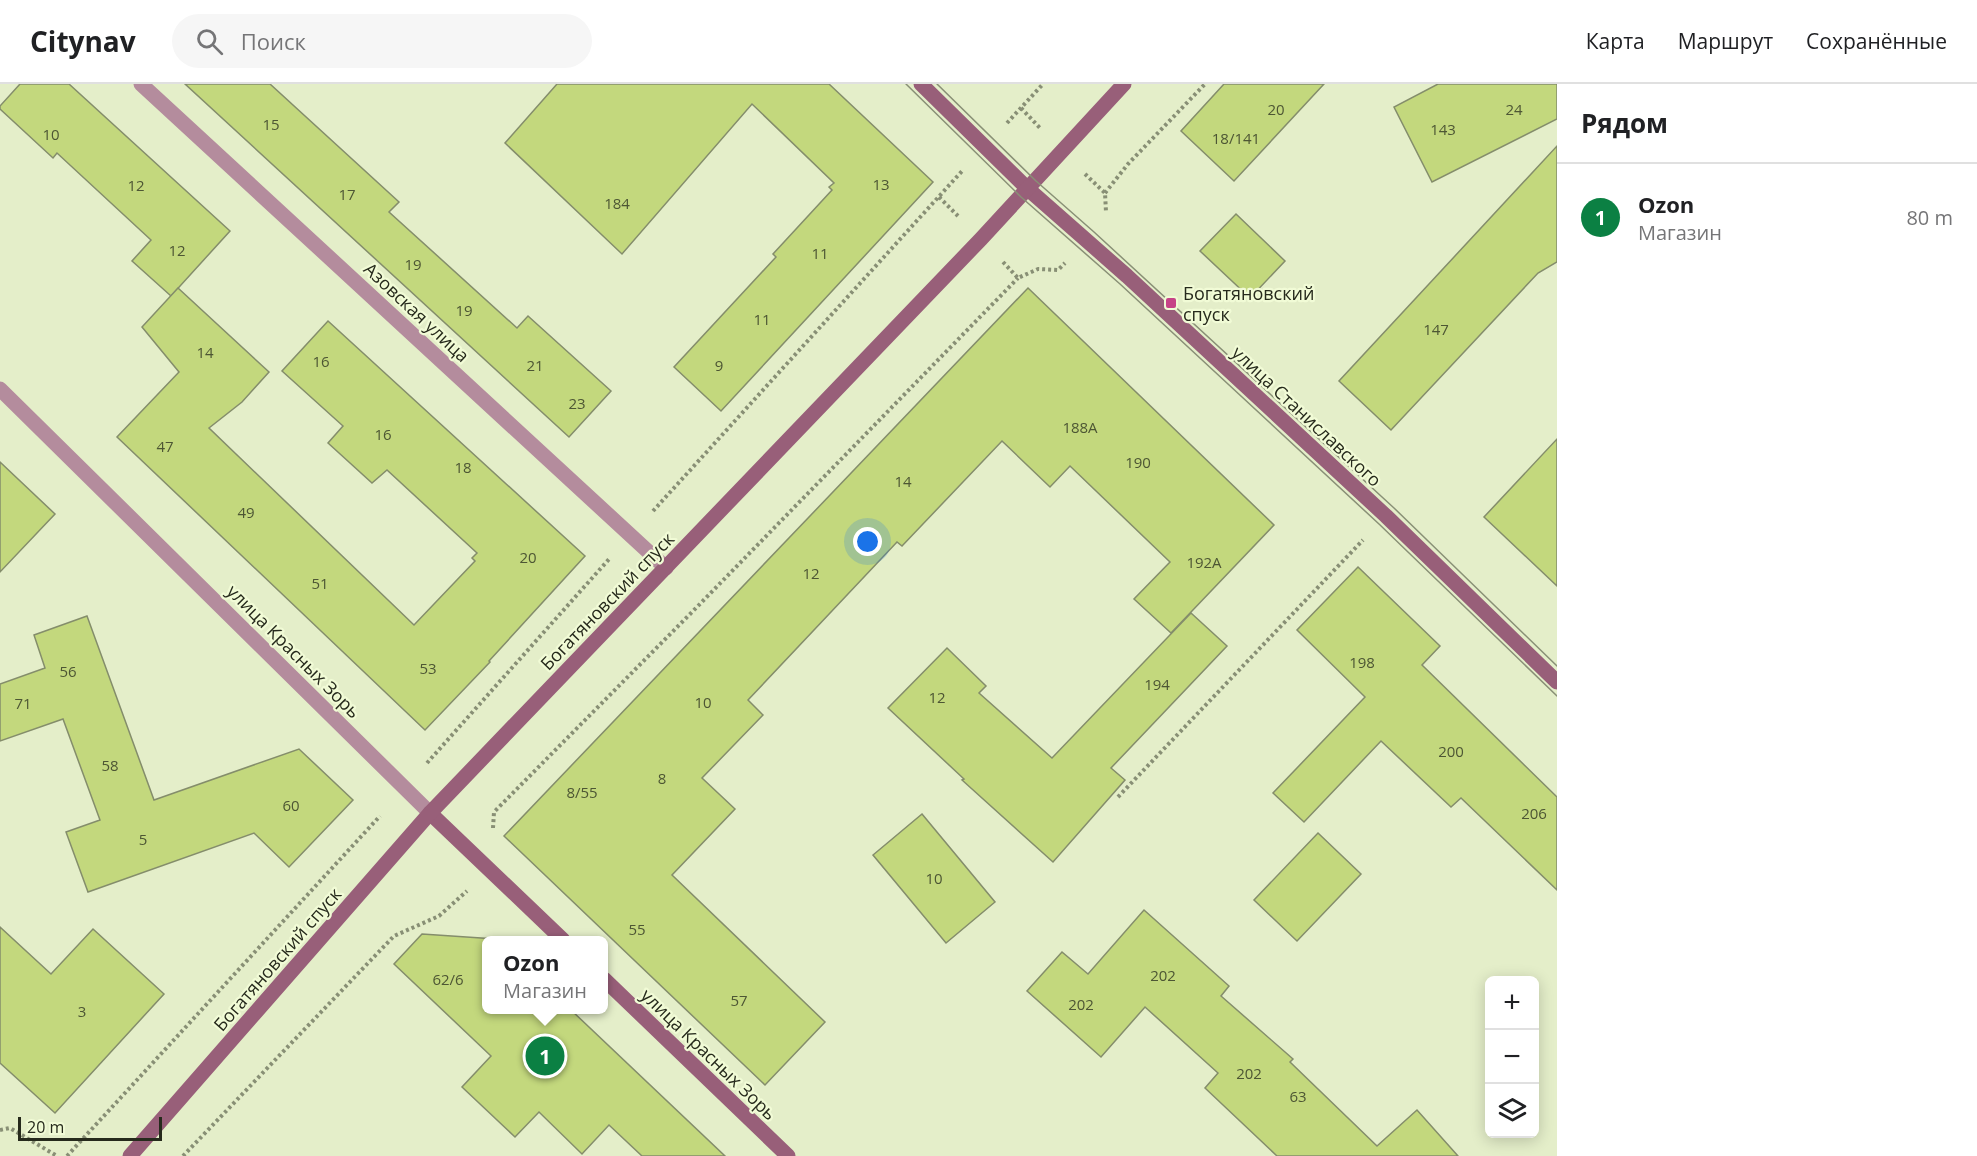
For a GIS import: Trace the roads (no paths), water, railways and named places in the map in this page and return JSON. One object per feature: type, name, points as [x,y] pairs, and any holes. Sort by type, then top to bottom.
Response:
[{"type":"street","name":"Азовская улица","points":[[141,84],[666,568]]},
{"type":"street","name":"улица Станиславского","points":[[921,84],[1028,189],[1144,292],[1386,516],[1557,682]]},
{"type":"street","name":"Богатяновский спуск","points":[[130,1156],[430,813],[1028,189],[1124,84]]},
{"type":"street","name":"улица Красных Зорь","points":[[0,388],[430,813],[559,936]]},
{"type":"street","name":"улица Красных Зорь","points":[[608,984],[788,1156]]},
{"type":"tram line","points":[[906,84],[1021,197],[1120,284],[1379,524],[1557,696]]},
{"type":"tram line","points":[[937,84],[1036,181],[1394,508],[1557,666]]},
{"type":"place","name":"Богатяновский спуск","points":[[1171,303]]},
{"type":"place","name":"Ozon","points":[[545,1056]]}]
